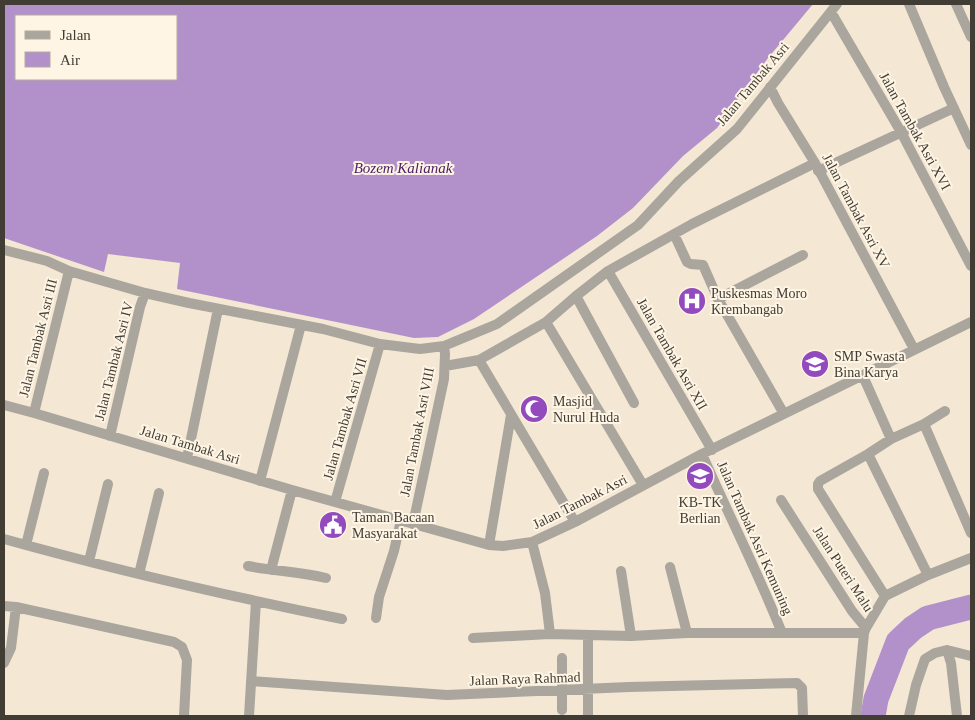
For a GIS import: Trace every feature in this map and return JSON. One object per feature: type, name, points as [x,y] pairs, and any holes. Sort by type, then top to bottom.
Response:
[{"type":"street","points":[[909,4],[971,145]]},
{"type":"street","points":[[956,4],[971,37]]},
{"type":"street","name":"Jalan Tambak Asri","points":[[4,250],[145,293],[218,309],[301,325],[380,344],[420,349],[444,346],[497,324],[638,225],[679,181],[737,129],[834,8]]},
{"type":"street","name":"Jalan Tambak Asri XVI","points":[[834,8],[971,266]]},
{"type":"street","name":"Jalan Tambak Asri XV","points":[[770,87],[817,167],[914,349]]},
{"type":"street","points":[[445,366],[479,360],[546,322],[608,271],[674,234],[817,167],[954,108]]},
{"type":"street","points":[[674,234],[687,262],[703,265],[718,299],[784,414]]},
{"type":"street","points":[[718,299],[803,255]]},
{"type":"street","name":"Jalan Tambak Asri III","points":[[34,413],[69,271]]},
{"type":"street","name":"Jalan Tambak Asri XII","points":[[608,271],[707,452]]},
{"type":"street","name":"Jalan Tambak Asri IV","points":[[110,436],[140,307],[145,293]]},
{"type":"street","points":[[576,296],[634,404]]},
{"type":"street","points":[[187,458],[218,309]]},
{"type":"street","points":[[546,322],[643,485]]},
{"type":"street","name":"Jalan Tambak Asri","points":[[4,405],[260,481],[489,545],[503,546],[532,542],[575,522],[707,452],[971,322]]},
{"type":"street","points":[[260,481],[301,325]]},
{"type":"street","name":"Jalan Tambak Asri VII","points":[[335,502],[380,344]]},
{"type":"street","name":"Jalan Tambak Asri VIII","points":[[413,524],[444,378],[446,354],[444,346]]},
{"type":"street","points":[[479,360],[575,522]]},
{"type":"street","points":[[863,376],[891,439]]},
{"type":"street","points":[[884,596],[818,489],[818,484],[820,481],[891,439],[924,424],[944,411]]},
{"type":"street","points":[[489,545],[511,415]]},
{"type":"street","points":[[924,424],[971,533]]},
{"type":"street","name":"Jalan Tambak Asri Kemuning","points":[[707,452],[733,525],[765,590],[782,633]]},
{"type":"street","points":[[868,454],[928,575]]},
{"type":"street","points":[[26,545],[44,473]]},
{"type":"street","points":[[89,561],[108,484]]},
{"type":"street","points":[[271,570],[292,490]]},
{"type":"street","points":[[139,574],[158,493]]},
{"type":"street","name":"Jalan Puteri Malu","points":[[781,500],[865,630],[856,716]]},
{"type":"street","points":[[376,618],[379,597],[402,520]]},
{"type":"street","points":[[4,539],[139,574],[256,601],[342,618]]},
{"type":"street","points":[[532,542],[545,593],[550,634]]},
{"type":"street","points":[[473,638],[550,634],[631,636],[686,633],[782,633],[865,630],[884,596],[928,575],[971,558]]},
{"type":"street","points":[[248,566],[301,572],[326,578]]},
{"type":"street","points":[[670,567],[686,633]]},
{"type":"street","points":[[621,571],[631,636]]},
{"type":"street","points":[[249,716],[256,601]]},
{"type":"street","points":[[4,606],[16,607],[174,642],[182,647],[186,653],[187,660],[184,716]]},
{"type":"street","points":[[4,663],[11,648],[16,607]]},
{"type":"street","points":[[588,635],[588,716]]},
{"type":"street","points":[[909,716],[916,685],[925,659],[935,653],[948,650],[971,656]]},
{"type":"street","points":[[948,650],[957,716]]},
{"type":"street","points":[[562,658],[562,710]]},
{"type":"street","name":"Jalan Raya Rahmad","points":[[251,681],[446,695],[639,687],[791,684],[800,685],[803,693],[803,716]]},
{"type":"water","name":"Bozem Kalianak","points":[[4,4],[813,4],[768,58],[717,128],[683,156],[633,208],[597,236],[474,319],[438,337],[414,338],[177,289],[180,263],[108,254],[104,272],[4,238]]},
{"type":"waterway","points":[[873,716],[876,699],[898,642],[913,628],[928,618],[971,607]]},
{"type":"place","name":"Puskesmas Moro Krembangab","points":[[692,301]]},
{"type":"place","name":"SMP Swasta Bina Karya","points":[[815,364]]},
{"type":"place","name":"Masjid Nurul Huda","points":[[534,409]]},
{"type":"place","name":"KB-TK Berlian","points":[[700,476]]},
{"type":"place","name":"Taman Bacaan Masyarakat","points":[[333,525]]}]
